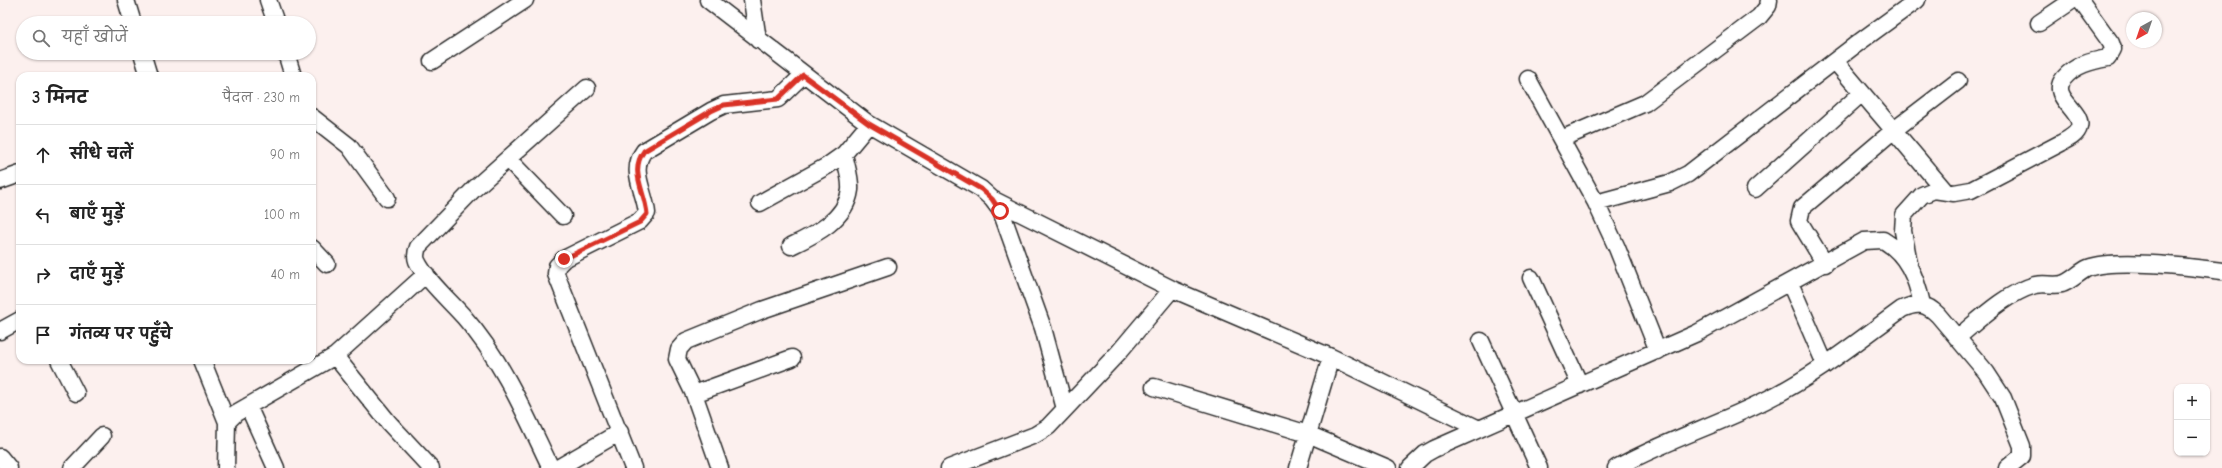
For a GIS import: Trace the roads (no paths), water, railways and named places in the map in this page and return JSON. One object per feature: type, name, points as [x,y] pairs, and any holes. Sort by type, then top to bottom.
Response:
[{"type":"street","points":[[126,0],[131,16]]},
{"type":"street","points":[[268,0],[274,16]]},
{"type":"street","points":[[432,61],[525,0]]},
{"type":"street","points":[[708,0],[803,75],[869,124],[964,178],[992,199],[1172,289],[1331,357],[1479,429]]},
{"type":"street","points":[[753,0],[758,40]]},
{"type":"street","points":[[1561,139],[1644,103],[1759,17],[1768,6],[1769,0]]},
{"type":"street","points":[[1596,202],[1670,183],[1688,174],[1917,0]]},
{"type":"street","points":[[2039,23],[2073,0]]},
{"type":"street","points":[[1922,304],[1918,287],[1910,267],[1903,231],[1904,215],[1909,208],[1928,191],[1945,191],[1954,193],[1971,190],[2075,134],[2080,123],[2061,95],[2059,88],[2062,80],[2068,73],[2079,66],[2108,58],[2113,49],[2111,43],[2080,0]]},
{"type":"street","points":[[144,60],[148,72]]},
{"type":"street","points":[[288,60],[292,72]]},
{"type":"street","points":[[1835,61],[1945,191]]},
{"type":"street","points":[[633,468],[556,274],[557,266],[564,259],[640,222],[647,214],[646,203],[636,169],[638,159],[644,151],[711,111],[724,105],[778,99],[803,75]]},
{"type":"street","points":[[1528,79],[1596,202],[1617,248],[1658,351]]},
{"type":"street","points":[[1825,264],[1799,221],[1802,208],[1894,130],[1958,81]]},
{"type":"street","points":[[551,468],[511,385],[469,323],[426,274],[417,260],[416,253],[418,247],[474,190],[587,88]]},
{"type":"street","points":[[1755,189],[1862,93]]},
{"type":"street","points":[[316,120],[349,146],[387,198]]},
{"type":"street","points":[[760,203],[827,166],[844,154],[869,124]]},
{"type":"street","points":[[791,246],[817,234],[829,225],[843,206],[850,192],[844,154]]},
{"type":"street","points":[[508,158],[563,216]]},
{"type":"street","points":[[0,181],[16,175]]},
{"type":"street","points":[[992,199],[1000,211],[1040,321],[1065,409]]},
{"type":"street","points":[[1410,468],[1425,454],[1658,351],[1742,310],[1864,241],[1874,239],[1883,240],[1893,246],[1910,267]]},
{"type":"street","points":[[316,252],[327,264]]},
{"type":"street","points":[[1957,338],[1989,312],[2025,289],[2037,284],[2062,284],[2088,268],[2116,264],[2202,268],[2222,271]]},
{"type":"street","points":[[720,468],[694,394],[677,360],[679,349],[686,341],[762,310],[888,267]]},
{"type":"street","points":[[227,422],[248,406],[335,356],[426,274]]},
{"type":"street","points":[[1531,278],[1580,385]]},
{"type":"street","points":[[1790,283],[1825,364]]},
{"type":"street","points":[[949,468],[1035,435],[1048,427],[1119,352],[1172,289]]},
{"type":"street","points":[[1616,468],[1660,445],[1765,401],[1800,382],[1902,309],[1913,304],[1922,304],[1930,308],[1957,338],[1986,372],[2003,398],[2022,446],[2022,456],[2007,468]]},
{"type":"street","points":[[1,326],[16,321]]},
{"type":"street","points":[[1481,341],[1539,468]]},
{"type":"street","points":[[335,356],[389,423],[431,468]]},
{"type":"street","points":[[1298,468],[1331,357]]},
{"type":"street","points":[[694,394],[792,358]]},
{"type":"street","points":[[61,364],[76,393]]},
{"type":"street","points":[[204,364],[227,422],[226,468]]},
{"type":"street","points":[[1154,387],[1308,434],[1388,468]]},
{"type":"street","points":[[248,406],[276,468]]},
{"type":"street","points":[[558,468],[620,432]]},
{"type":"street","points":[[72,468],[102,436]]},
{"type":"street","points":[[0,457],[9,468]]}]
